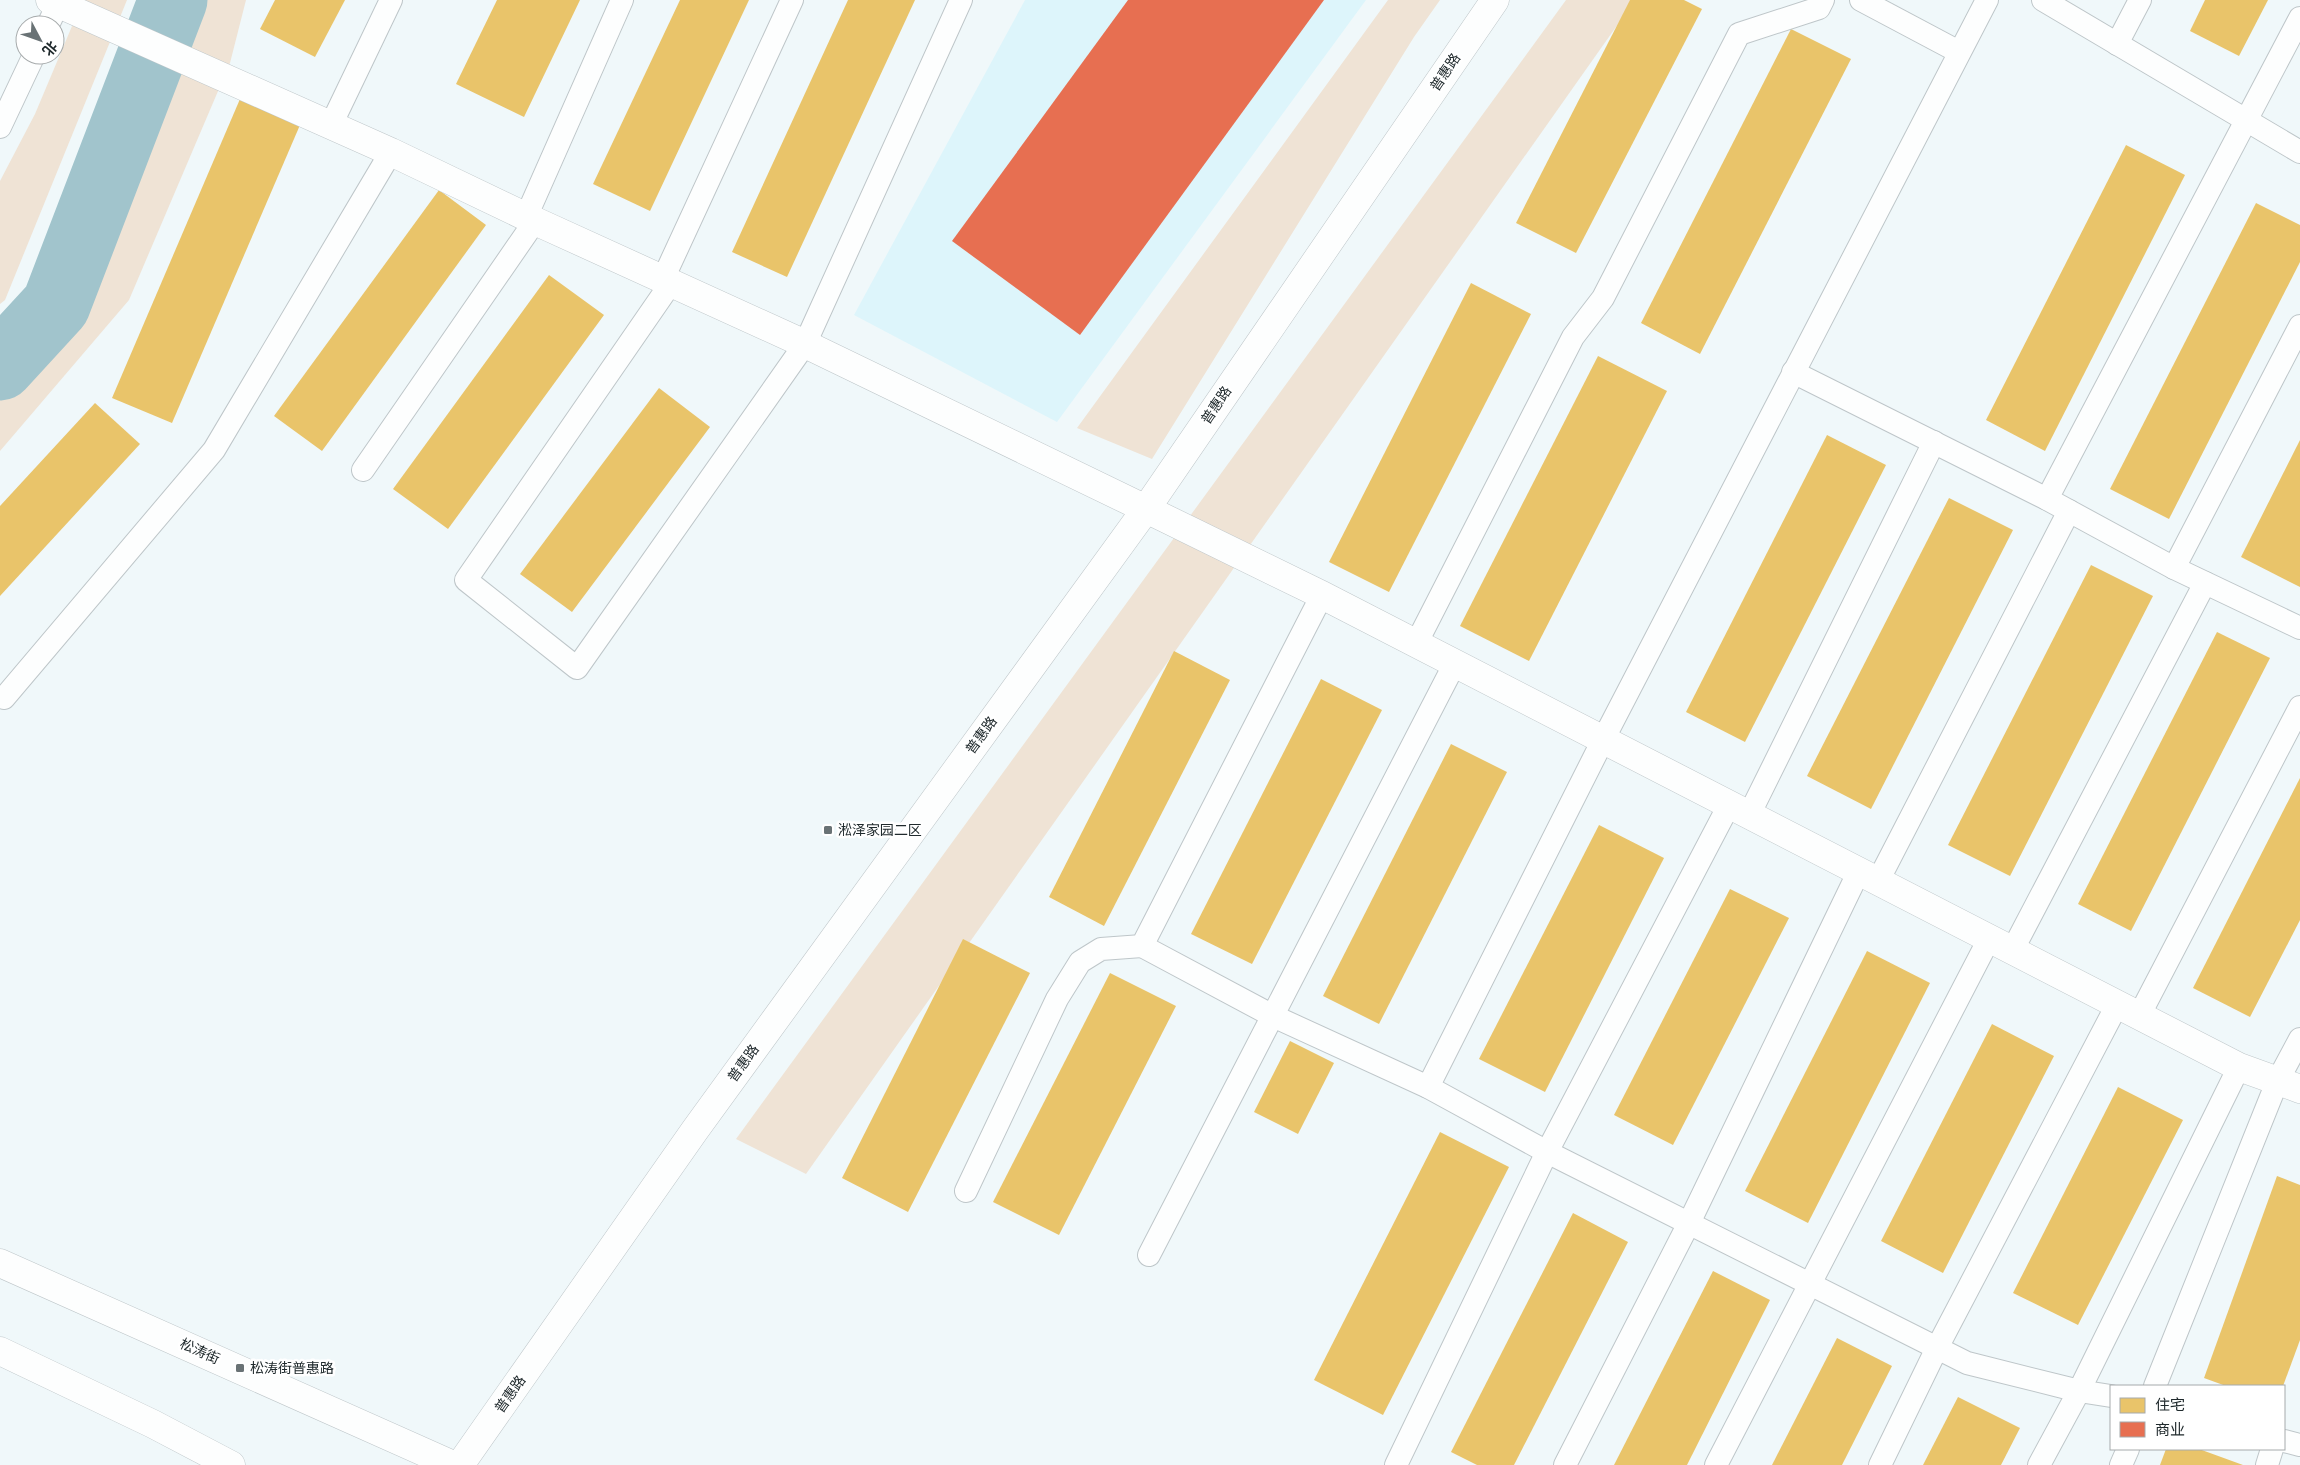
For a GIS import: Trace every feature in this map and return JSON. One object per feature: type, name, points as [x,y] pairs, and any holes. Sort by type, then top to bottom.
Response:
[{"type":"main road","name":"普惠路","points":[[460,1465],[695,1130],[1146,508],[1494,0]]},
{"type":"main road","points":[[52,10],[331,125],[391,152],[530,219],[805,344],[1146,508],[1322,595],[2239,1067],[2288,1086]]},
{"type":"main road","name":"松涛街","points":[[0,1263],[453,1465]]},
{"type":"main road","points":[[0,1350],[153,1424],[231,1465]]},
{"type":"lane","points":[[331,125],[391,0]]},
{"type":"lane","points":[[363,470],[530,219],[622,0]]},
{"type":"lane","points":[[792,0],[667,281],[466,580],[577,668],[805,344],[961,0]]},
{"type":"lane","points":[[1416,644],[1573,337],[1603,298],[1739,34],[1819,8],[1823,0]]},
{"type":"lane","points":[[1861,0],[1959,52]]},
{"type":"lane","points":[[1428,1087],[1603,740],[1987,0]]},
{"type":"lane","points":[[2043,0],[2300,152]]},
{"type":"lane","points":[[2117,44],[2140,0]]},
{"type":"lane","points":[[2047,499],[2300,18]]},
{"type":"lane","points":[[0,127],[29,65]]},
{"type":"lane","points":[[4,698],[214,450],[391,152]]},
{"type":"lane","points":[[2174,568],[2300,326]]},
{"type":"lane","points":[[1793,372],[2047,499],[2174,568],[2300,628]]},
{"type":"lane","points":[[1396,1465],[1547,1152],[1739,810],[1934,442]]},
{"type":"lane","points":[[1565,1465],[1868,876],[2069,511]]},
{"type":"lane","points":[[1716,1465],[1810,1284],[2205,583]]},
{"type":"lane","points":[[1142,946],[1322,595]]},
{"type":"lane","points":[[1149,1255],[1455,664]]},
{"type":"lane","points":[[1880,1465],[1937,1348],[2300,706]]},
{"type":"lane","points":[[966,1191],[1057,1000],[1080,962],[1101,949],[1142,946],[1273,1016],[1428,1087],[1547,1152],[1967,1363],[2079,1391],[2110,1396]]},
{"type":"lane","points":[[2155,1385],[2288,1086],[2300,1039]]},
{"type":"lane","points":[[2039,1465],[2079,1391],[2239,1067]]},
{"type":"lane","points":[[2285,1441],[2300,1445]]},
{"type":"lane","points":[[2121,1465],[2128,1450]]},
{"type":"lane","points":[[2267,1465],[2272,1450]]},
{"type":"shaded area","points":[[83,0],[127,0],[5,300],[0,304],[0,181],[35,114],[56,65],[65,65],[65,43]]},
{"type":"shaded area","points":[[198,0],[246,0],[230,63],[129,300],[0,451],[0,393],[62,326]]},
{"type":"shaded area","points":[[1025,0],[1366,0],[1057,422],[854,315]]},
{"type":"shaded area","points":[[1388,0],[1440,0],[1414,37],[1152,459],[1077,428]]},
{"type":"shaded area","points":[[1566,0],[1635,0],[806,1174],[736,1139]]},
{"type":"building: 住宅","points":[[275,0],[345,0],[315,57],[260,29]]},
{"type":"building: 住宅","points":[[497,0],[580,0],[524,117],[456,84]]},
{"type":"building: 住宅","points":[[680,0],[749,0],[650,211],[593,184]]},
{"type":"building: 住宅","points":[[848,0],[915,0],[787,277],[732,252]]},
{"type":"building: 住宅","points":[[1630,0],[1684,0],[1702,9],[1576,253],[1516,223]]},
{"type":"building: 住宅","points":[[2205,0],[2268,0],[2239,56],[2190,31]]},
{"type":"building: 住宅","points":[[1791,29],[1851,59],[1700,354],[1641,323]]},
{"type":"building: 住宅","points":[[240,99],[300,125],[172,423],[112,398]]},
{"type":"building: 住宅","points":[[2126,145],[2185,175],[2045,451],[1986,420]]},
{"type":"building: 住宅","points":[[439,190],[486,225],[322,451],[274,416]]},
{"type":"building: 住宅","points":[[2256,203],[2300,225],[2300,262],[2169,519],[2110,489]]},
{"type":"building: 住宅","points":[[549,275],[604,315],[448,529],[393,489]]},
{"type":"building: 住宅","points":[[1471,283],[1531,314],[1389,592],[1329,562]]},
{"type":"building: 住宅","points":[[1598,356],[1667,391],[1529,661],[1460,626]]},
{"type":"building: 住宅","points":[[659,388],[710,427],[572,612],[520,574]]},
{"type":"building: 住宅","points":[[95,403],[140,444],[0,596],[0,506]]},
{"type":"building: 住宅","points":[[1827,435],[1886,465],[1745,742],[1686,712]]},
{"type":"building: 住宅","points":[[2300,440],[2300,587],[2241,557]]},
{"type":"building: 住宅","points":[[1949,498],[2013,530],[1871,809],[1807,776]]},
{"type":"building: 住宅","points":[[2091,565],[2153,596],[2010,876],[1948,845]]},
{"type":"building: 住宅","points":[[2217,632],[2270,658],[2131,931],[2078,904]]},
{"type":"building: 住宅","points":[[1174,651],[1230,680],[1104,926],[1049,897]]},
{"type":"building: 住宅","points":[[1321,679],[1382,710],[1252,964],[1191,934]]},
{"type":"building: 住宅","points":[[1451,744],[1507,772],[1379,1024],[1323,996]]},
{"type":"building: 住宅","points":[[2300,778],[2300,920],[2250,1017],[2193,988]]},
{"type":"building: 住宅","points":[[1599,825],[1664,858],[1545,1092],[1479,1059]]},
{"type":"building: 住宅","points":[[1730,889],[1789,918],[1673,1145],[1614,1115]]},
{"type":"building: 住宅","points":[[963,939],[1030,973],[908,1212],[842,1178]]},
{"type":"building: 住宅","points":[[1867,951],[1930,983],[1808,1223],[1745,1191]]},
{"type":"building: 住宅","points":[[1110,973],[1176,1006],[1059,1235],[993,1202]]},
{"type":"building: 住宅","points":[[1992,1024],[2054,1056],[1943,1273],[1881,1241]]},
{"type":"building: 住宅","points":[[1290,1041],[1334,1063],[1298,1134],[1254,1112]]},
{"type":"building: 住宅","points":[[2118,1087],[2183,1120],[2078,1325],[2013,1293]]},
{"type":"building: 住宅","points":[[1440,1132],[1509,1167],[1383,1415],[1314,1380]]},
{"type":"building: 住宅","points":[[2277,1176],[2300,1185],[2300,1340],[2283,1385],[2223,1385],[2204,1378]]},
{"type":"building: 住宅","points":[[1573,1213],[1628,1242],[1514,1465],[1477,1465],[1451,1452]]},
{"type":"building: 住宅","points":[[1713,1271],[1770,1300],[1687,1465],[1614,1465]]},
{"type":"building: 住宅","points":[[1837,1338],[1892,1366],[1842,1465],[1772,1465]]},
{"type":"building: 住宅","points":[[1958,1397],[2020,1428],[2001,1465],[1923,1465]]},
{"type":"building: 住宅","points":[[2166,1450],[2202,1450],[2243,1465],[2160,1465]]},
{"type":"building: 商业","points":[[1128,0],[1324,0],[1080,335],[952,241]]},
{"type":"waterway","points":[[0,366],[56,305],[173,0]]},
{"type":"place","name":"淞泽家园二区","points":[[828,830]]},
{"type":"place","name":"松涛街普惠路","points":[[240,1368]]}]
